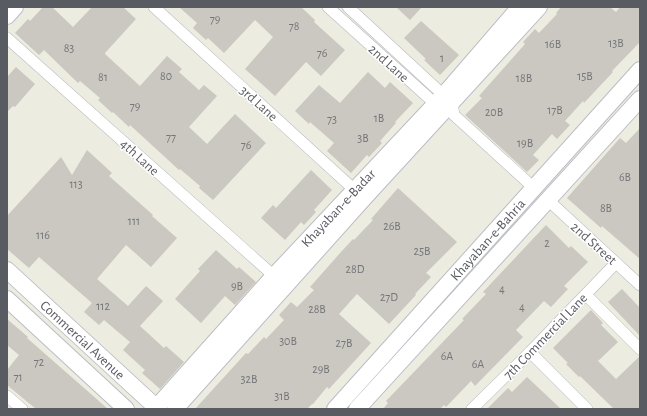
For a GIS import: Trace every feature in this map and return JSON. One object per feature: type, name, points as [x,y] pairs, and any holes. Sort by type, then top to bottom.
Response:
[{"type":"main road","points":[[7,16],[15,7]]},
{"type":"main road","name":"Khayaban-e-Badar","points":[[445,106],[520,7]]},
{"type":"main road","name":"Khayaban-e-Badar","points":[[156,409],[274,276],[359,194],[539,7]]},
{"type":"main road","name":"Khayaban-e-Bahria","points":[[335,409],[640,70]]},
{"type":"main road","name":"Khayaban-e-Bahria","points":[[357,409],[640,99]]},
{"type":"main road","name":"Khayaban-e-Badar","points":[[175,409],[359,194]]},
{"type":"main road","name":"Commercial Avenue","points":[[7,270],[156,409]]},
{"type":"main road","name":"Commercial Avenue","points":[[7,299],[126,409]]},
{"type":"main road","points":[[400,337],[413,348]]},
{"type":"street","name":"3rd Lane","points":[[154,7],[359,194]]},
{"type":"street","name":"2nd Lane","points":[[328,7],[445,106]]},
{"type":"street","points":[[348,7],[445,106],[534,188]]},
{"type":"street","name":"4th Lane","points":[[7,38],[274,276]]},
{"type":"street","name":"2nd Street","points":[[548,200],[640,285]]},
{"type":"street","name":"7th Commercial Lane","points":[[474,408],[616,263]]},
{"type":"street","points":[[586,295],[640,349]]},
{"type":"street","points":[[530,352],[587,409]]},
{"type":"street","points":[[7,396],[22,409]]},
{"type":"building","points":[[43,7],[52,7],[73,27],[92,7],[123,7],[136,19],[105,54],[140,86],[167,56],[182,69],[179,72],[199,90],[204,85],[217,96],[189,127],[207,144],[235,114],[266,143],[213,200],[199,188],[200,186],[180,169],[179,170],[130,125],[129,127],[113,112],[112,113],[98,100],[100,98],[80,81],[78,83],[44,50],[39,55],[15,33],[28,19],[30,21]]},
{"type":"building","points":[[179,7],[301,7],[315,20],[314,22],[345,50],[321,76],[306,62],[275,96],[245,69],[273,37],[255,20],[224,53],[208,38],[206,40],[193,28],[197,23]]},
{"type":"building","points":[[396,7],[422,7],[410,20]]},
{"type":"building","points":[[561,7],[610,7],[616,12],[620,7],[640,7],[640,42],[584,103],[583,101],[565,121],[570,125],[557,139],[552,134],[533,155],[539,160],[527,172],[465,115],[482,98],[479,96],[525,44],[523,42],[535,29],[539,33],[557,14],[556,13]]},
{"type":"building","points":[[421,21],[459,55],[440,75],[404,38]]},
{"type":"building","points":[[16,67],[35,84],[15,107],[13,106],[7,112],[7,77]]},
{"type":"building","points":[[368,72],[385,88],[390,82],[413,103],[380,141],[382,143],[369,157],[367,155],[351,173],[327,151],[334,143],[295,111],[319,85],[340,103]]},
{"type":"building","points":[[640,128],[640,259],[602,226],[601,228],[567,198],[620,138],[626,143]]},
{"type":"building","points":[[87,150],[112,173],[109,176],[177,238],[151,267],[126,245],[97,279],[128,306],[146,286],[163,301],[140,326],[164,348],[166,346],[184,362],[160,389],[142,373],[145,370],[123,350],[130,342],[104,320],[99,325],[84,312],[92,303],[39,257],[29,268],[7,249],[7,216],[61,157],[72,175]]},
{"type":"building","points":[[311,170],[332,190],[314,210],[316,212],[304,225],[301,222],[285,240],[261,218],[273,205],[276,208]]},
{"type":"building","points":[[398,188],[457,242],[426,273],[431,277],[415,294],[416,295],[389,324],[357,294],[339,314],[371,343],[329,389],[327,387],[307,409],[195,409],[246,353],[248,354],[264,337],[266,339],[284,320],[279,315],[291,302],[297,307],[314,290],[310,287],[353,239],[354,240],[373,220],[371,219]]},
{"type":"building","points":[[546,225],[569,248],[571,246],[588,262],[564,286],[568,289],[551,307],[544,301],[516,330],[523,337],[475,386],[471,381],[446,407],[444,405],[440,409],[383,409],[388,403],[386,401],[464,320],[462,319],[486,294],[483,292]]},
{"type":"building","points":[[216,250],[237,269],[239,267],[256,282],[235,305],[225,296],[201,323],[175,299],[200,271],[198,269]]},
{"type":"building","points":[[622,289],[640,308],[640,336],[608,302]]},
{"type":"building","points":[[591,310],[603,323],[601,325],[618,342],[598,361],[616,379],[640,356],[640,409],[614,409],[566,364],[568,363],[553,348]]},
{"type":"building","points":[[7,319],[108,409],[36,409],[7,385],[7,370],[19,355],[7,345]]},
{"type":"building","points":[[527,377],[561,409],[487,409],[508,388],[512,392]]}]
